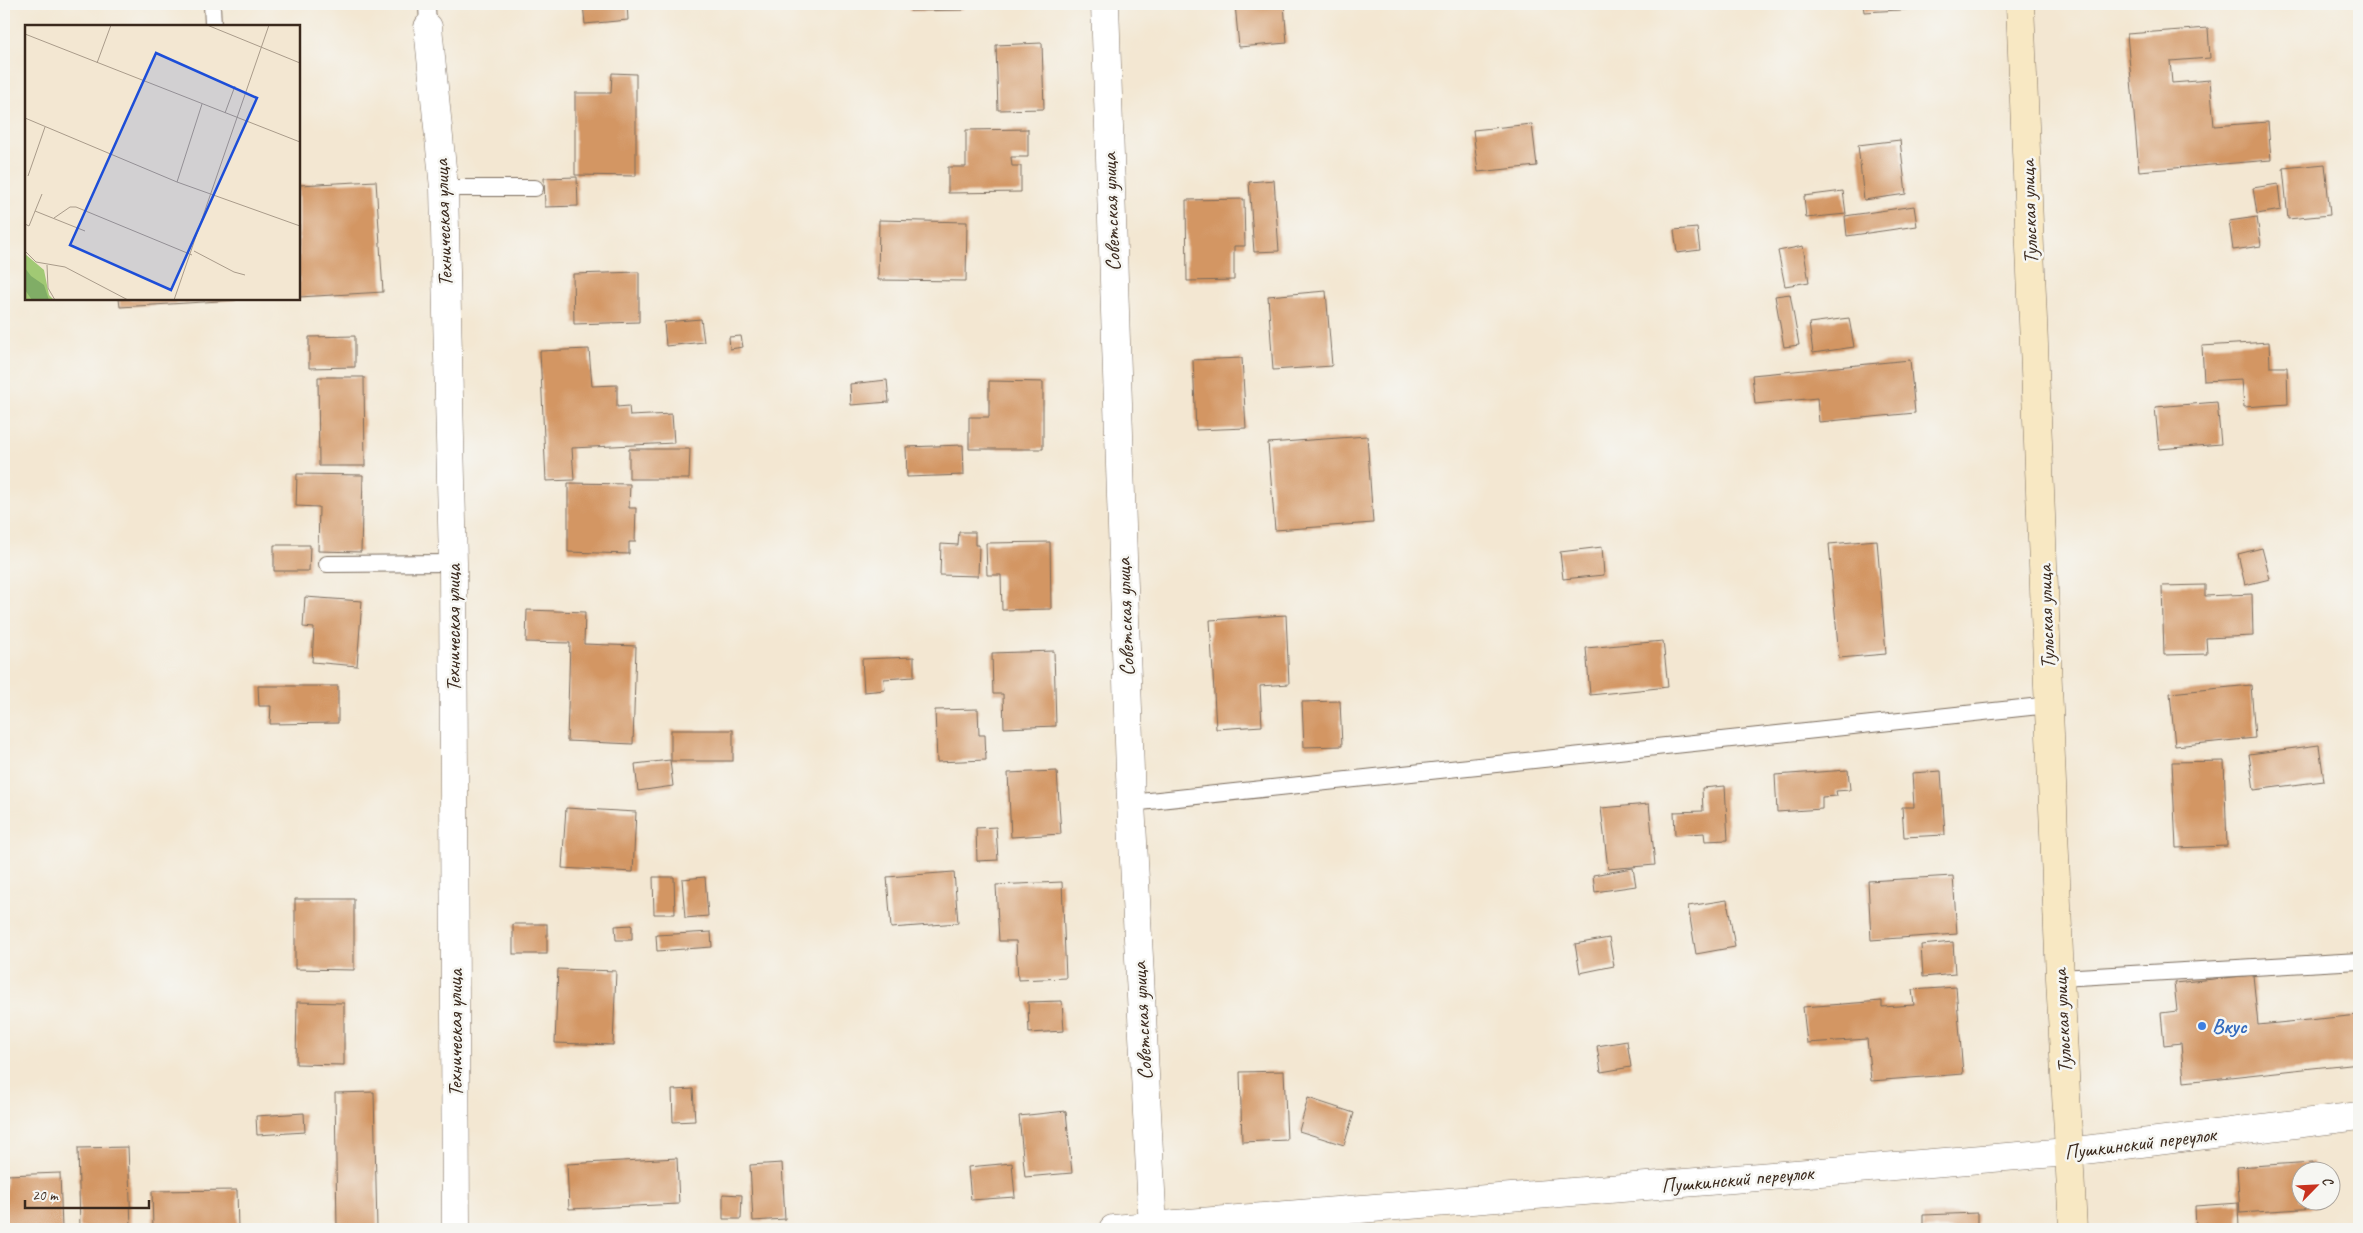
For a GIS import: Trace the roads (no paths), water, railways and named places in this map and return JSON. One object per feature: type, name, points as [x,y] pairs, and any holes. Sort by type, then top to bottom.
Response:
[{"type":"main road","name":"Тульская улица","points":[[2020,4],[2060,978],[2073,1229]]},
{"type":"street","name":"Советская улица","points":[[1104,4],[1131,803],[1153,1227]]},
{"type":"street","name":"Техническая улица","points":[[427,15],[444,188],[453,562],[456,1229]]},
{"type":"street","name":"Пушкинский переулок","points":[[1114,1229],[2068,1152],[2359,1116]]},
{"type":"lane","points":[[212,4],[213,25]]},
{"type":"lane","points":[[444,188],[535,188]]},
{"type":"lane","points":[[327,564],[453,562]]},
{"type":"lane","points":[[1131,803],[2050,705]]},
{"type":"lane","points":[[2060,978],[2359,961]]},
{"type":"place","name":"Вкус","points":[[2202,1026]]}]
